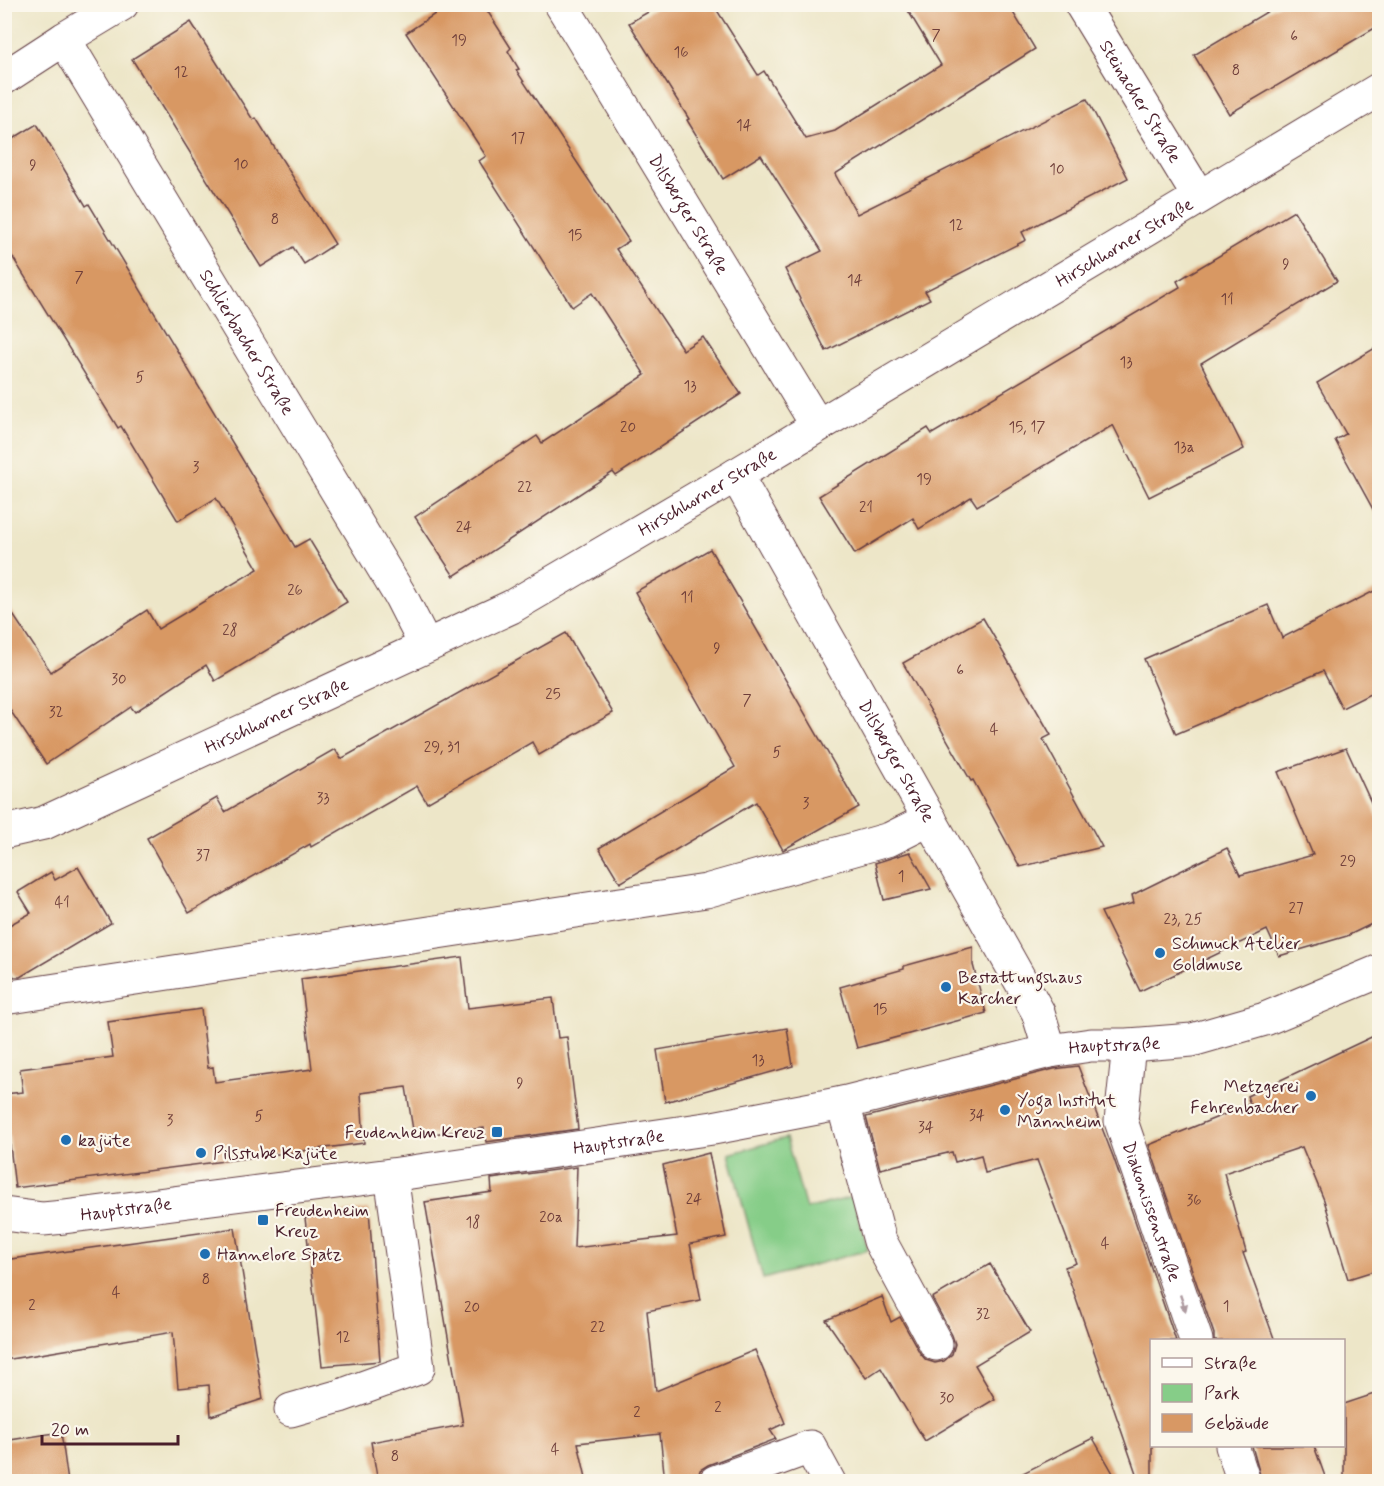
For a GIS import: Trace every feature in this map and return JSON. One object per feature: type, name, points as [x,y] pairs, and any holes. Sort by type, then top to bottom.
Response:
[{"type":"street","points":[[4,78],[122,4]]},
{"type":"street","name":"Dilsberger Straße","points":[[561,4],[817,425]]},
{"type":"street","name":"Steinacher Straße","points":[[1081,4],[1199,197]]},
{"type":"street","name":"Schlierbacher Straße","points":[[64,39],[395,587],[426,646]]},
{"type":"street","name":"Hirschhorner Straße","points":[[4,832],[44,823],[511,607],[736,475],[1380,88]]},
{"type":"street","name":"Dilsberger Straße","points":[[736,475],[1038,1012],[1050,1051]]},
{"type":"street","points":[[4,998],[706,891],[890,839],[930,819]]},
{"type":"street","name":"Hauptstraße","points":[[4,1214],[43,1219],[64,1217],[391,1175],[713,1128],[843,1103],[1050,1051],[1091,1045],[1129,1045],[1192,1040],[1265,1019],[1380,971]]},
{"type":"street","name":"Diakonissenstraße","points":[[1129,1045],[1121,1121],[1195,1339]]},
{"type":"street","points":[[843,1103],[880,1241],[936,1344]]},
{"type":"street","points":[[291,1410],[340,1396],[418,1368],[391,1175]]},
{"type":"street","points":[[715,1482],[810,1447],[829,1482]]},
{"type":"street","points":[[1232,1447],[1244,1482]]},
{"type":"green space","points":[[786,1138],[806,1209],[853,1197],[868,1250],[763,1279],[729,1154]]},
{"type":"building","points":[[450,4],[483,4],[511,48],[508,51],[519,69],[516,70],[629,241],[616,249],[683,350],[703,337],[741,394],[616,476],[613,472],[454,576],[415,517],[537,436],[542,443],[645,375],[592,293],[572,307],[479,161],[486,156],[406,33]]},
{"type":"building","points":[[662,4],[713,4],[758,75],[764,71],[806,139],[835,131],[941,65],[904,4],[1008,4],[1035,49],[835,174],[857,214],[1087,99],[1128,178],[1022,232],[1026,240],[925,291],[930,299],[826,351],[785,269],[822,251],[761,155],[723,179],[687,120],[689,119],[629,23]]},
{"type":"building","points":[[1280,4],[1380,4],[1380,25],[1229,114],[1194,55]]},
{"type":"building","points":[[191,22],[253,120],[256,118],[335,244],[304,264],[293,247],[261,267],[132,59]]},
{"type":"building","points":[[37,124],[86,206],[89,204],[295,547],[309,539],[347,602],[215,681],[206,665],[135,712],[131,707],[46,764],[4,701],[4,601],[51,672],[147,610],[158,629],[258,569],[216,498],[178,521],[121,426],[118,428],[4,243],[4,144]]},
{"type":"building","points":[[1294,211],[1337,281],[1201,363],[1244,449],[1149,497],[1113,425],[977,506],[971,497],[919,529],[913,518],[855,554],[819,496],[928,428],[932,434],[1180,287],[1177,281]]},
{"type":"building","points":[[1380,345],[1380,522],[1335,440],[1346,434],[1317,383]]},
{"type":"building","points":[[710,549],[859,807],[783,850],[756,802],[620,883],[599,848],[735,767],[635,592]]},
{"type":"building","points":[[1380,588],[1380,689],[1342,708],[1323,671],[1176,734],[1144,659],[1268,605],[1282,638]]},
{"type":"building","points":[[983,618],[1051,735],[1043,739],[1102,847],[1020,867],[973,780],[971,781],[903,663]]},
{"type":"building","points":[[566,633],[613,713],[539,755],[532,742],[427,803],[417,786],[189,913],[147,838],[217,798],[225,812],[335,749],[341,759]]},
{"type":"building","points":[[1346,748],[1380,822],[1380,920],[1347,936],[1279,956],[1267,930],[1140,991],[1101,912],[1134,903],[1132,895],[1227,848],[1240,875],[1313,855],[1278,772]]},
{"type":"building","points":[[910,852],[931,889],[884,900],[875,863]]},
{"type":"building","points":[[78,867],[111,923],[20,977],[14,977],[4,961],[4,928],[31,913],[18,892],[51,872],[55,880]]},
{"type":"building","points":[[973,947],[973,965],[986,1013],[857,1048],[840,987]]},
{"type":"building","points":[[462,957],[468,1008],[553,998],[558,1038],[567,1037],[578,1129],[486,1142],[484,1128],[414,1136],[406,1087],[361,1093],[364,1143],[15,1188],[4,1094],[23,1092],[20,1069],[113,1057],[108,1022],[201,1009],[208,1068],[213,1067],[215,1082],[312,1069],[301,979]]},
{"type":"building","points":[[787,1028],[793,1066],[665,1102],[657,1050]]},
{"type":"building","points":[[1380,1033],[1380,1269],[1348,1279],[1324,1200],[1302,1147],[1224,1173],[1246,1252],[1243,1253],[1274,1339],[1214,1339],[1149,1145],[1250,1104],[1247,1096]]},
{"type":"building","points":[[1078,1066],[1114,1159],[1175,1339],[1150,1339],[1152,1482],[1139,1482],[1065,1267],[1076,1263],[1037,1160],[985,1173],[981,1155],[955,1162],[952,1152],[880,1169],[866,1117],[1054,1069]]},
{"type":"building","points":[[709,1153],[726,1237],[690,1244],[701,1300],[647,1311],[656,1391],[755,1350],[785,1423],[770,1430],[776,1439],[708,1465],[700,1470],[697,1482],[665,1482],[660,1434],[578,1443],[587,1482],[378,1482],[371,1442],[463,1425],[425,1202],[492,1192],[491,1179],[577,1167],[574,1248],[677,1236],[663,1165]]},
{"type":"building","points":[[369,1209],[380,1361],[322,1366],[305,1218]]},
{"type":"building","points":[[235,1228],[263,1399],[211,1416],[209,1385],[178,1388],[173,1332],[4,1360],[4,1260]]},
{"type":"building","points":[[990,1264],[1030,1332],[975,1365],[995,1399],[925,1441],[881,1368],[866,1378],[826,1320],[882,1297],[891,1322],[900,1317],[926,1360],[935,1363],[944,1361],[952,1354],[955,1344],[932,1298]]},
{"type":"building","points":[[1380,1392],[1380,1482],[1344,1482],[1345,1404]]},
{"type":"building","points":[[61,1432],[68,1482],[4,1482],[4,1441]]},
{"type":"building","points":[[1093,1438],[1118,1482],[1005,1482]]},
{"type":"building","points":[[1252,1447],[1314,1447],[1327,1482],[1262,1482]]},
{"type":"place","name":"Schmuck Atelier Goldmuse","points":[[1160,953]]},
{"type":"place","name":"Bestattungshaus Karcher","points":[[946,987]]},
{"type":"place","name":"Metzgerei Fehrenbacher","points":[[1311,1096]]},
{"type":"place","name":"Yoga Institut Mannheim","points":[[1005,1110]]},
{"type":"place","name":"Feudenheim Kreuz","points":[[497,1132]]},
{"type":"place","name":"kajüte","points":[[66,1140]]},
{"type":"place","name":"Pilsstube Kajüte","points":[[201,1153]]},
{"type":"place","name":"Freudenheim Kreuz","points":[[263,1220]]},
{"type":"place","name":"Hannelore Spatz","points":[[205,1254]]}]
